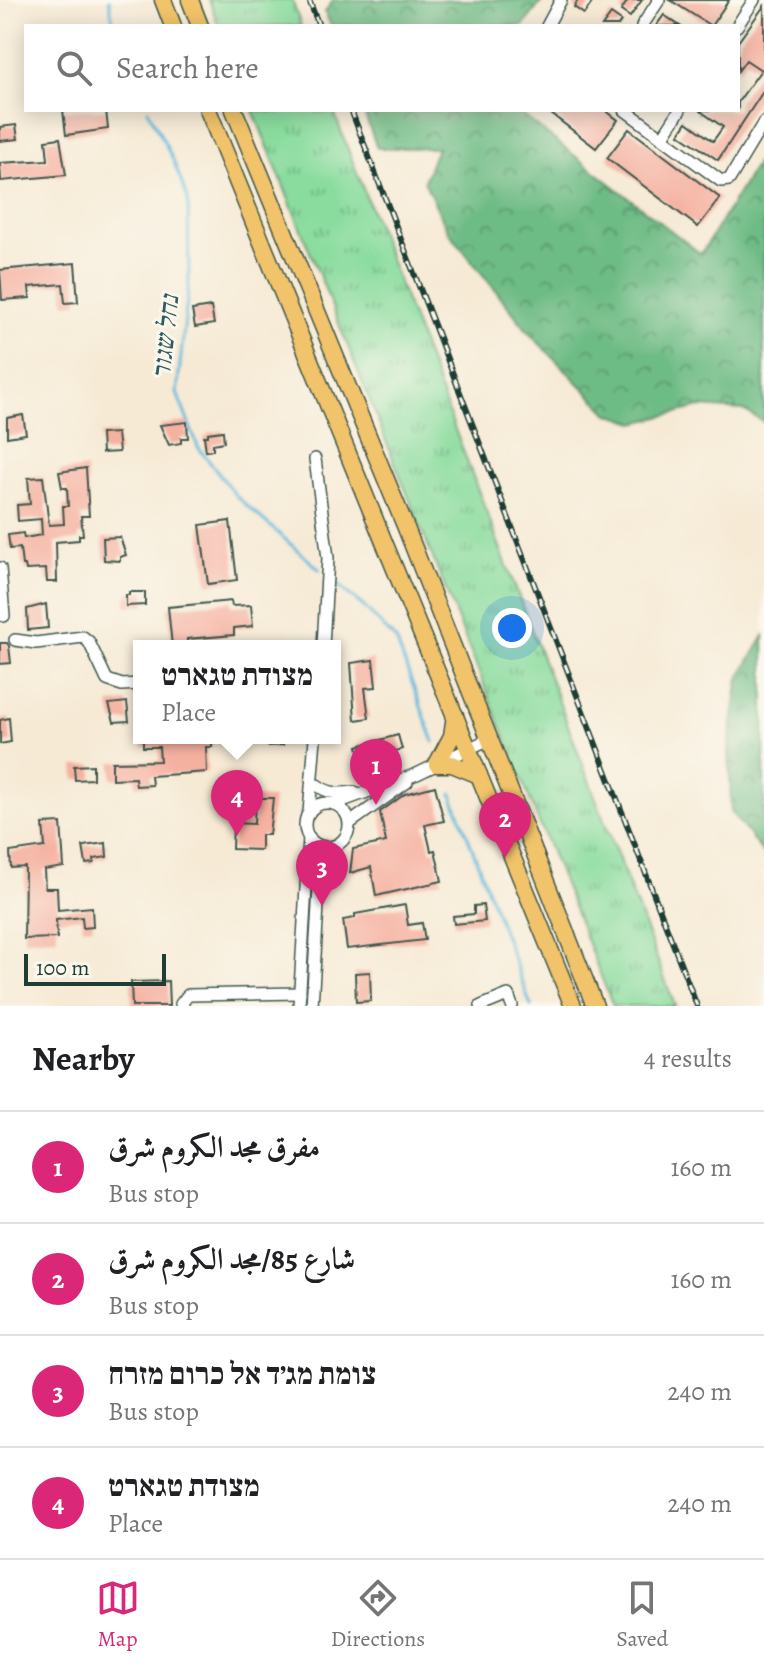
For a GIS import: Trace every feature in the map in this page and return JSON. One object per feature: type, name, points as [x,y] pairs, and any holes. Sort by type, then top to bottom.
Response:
[{"type":"highway","points":[[163,0],[172,24]]},
{"type":"highway","points":[[190,0],[199,24]]},
{"type":"highway","points":[[209,112],[573,1006]]},
{"type":"highway","points":[[235,112],[595,1006]]},
{"type":"highway","points":[[455,714],[452,736],[437,764],[452,764],[479,775]]},
{"type":"street","points":[[548,24],[561,0]]},
{"type":"street","points":[[643,24],[659,0]]},
{"type":"street","points":[[738,24],[754,0]]},
{"type":"street","points":[[628,112],[717,181],[729,180],[764,122]]},
{"type":"street","points":[[662,138],[679,112]]},
{"type":"street","points":[[315,459],[328,558],[323,640]]},
{"type":"street","points":[[0,568],[4,616]]},
{"type":"street","points":[[15,640],[36,643],[83,637],[89,642],[107,680],[122,685],[133,684]]},
{"type":"street","points":[[309,813],[417,774],[489,739]]},
{"type":"street","points":[[299,1006],[309,837],[305,823],[309,813],[314,744]]},
{"type":"street","points":[[312,771],[329,804],[344,810],[350,823]]},
{"type":"street","points":[[312,1006],[320,872],[332,847],[346,838],[350,823],[417,774]]},
{"type":"street","points":[[317,785],[325,791],[339,794],[382,787]]},
{"type":"street","points":[[309,837],[320,846],[332,847]]},
{"type":"street","points":[[183,1006],[181,1004],[188,995],[300,993]]},
{"type":"street","points":[[481,1006],[508,995],[512,1006]]},
{"type":"green space","points":[[209,0],[292,0],[300,24],[218,24]]},
{"type":"green space","points":[[333,0],[543,0],[525,24],[330,24],[325,12]]},
{"type":"green space","points":[[254,112],[334,112],[675,1006],[613,1006]]},
{"type":"green space","points":[[364,112],[519,112],[701,254],[764,151],[764,422],[743,410],[700,407],[635,423],[609,414],[531,335],[448,231],[424,181],[437,148],[377,148]]},
{"type":"green space","points":[[764,636],[764,854],[731,812],[729,742],[739,678]]},
{"type":"building","points":[[578,0],[594,0],[584,14],[574,7]]},
{"type":"building","points":[[628,0],[642,0],[630,17],[621,11]]},
{"type":"building","points":[[670,0],[729,0],[712,24]]},
{"type":"building","points":[[764,6],[764,90],[718,160],[679,134],[687,122],[713,141],[723,127],[702,112],[740,112],[740,99],[761,70],[746,60],[740,68],[740,39]]},
{"type":"building","points":[[611,14],[621,21],[619,24],[604,24]]},
{"type":"building","points":[[664,15],[677,24],[657,24]]},
{"type":"building","points":[[63,112],[106,112],[108,129],[66,135]]},
{"type":"building","points":[[549,112],[608,112],[618,120],[596,148]]},
{"type":"building","points":[[16,125],[18,139],[0,141],[0,127]]},
{"type":"building","points":[[629,129],[720,198],[698,227],[607,158]]},
{"type":"building","points":[[60,138],[66,175],[1,181],[0,163],[48,160],[46,140]]},
{"type":"building","points":[[75,263],[78,302],[65,303],[63,284],[29,287],[30,298],[2,300],[0,270]]},
{"type":"building","points":[[211,307],[214,324],[195,327],[192,310]]},
{"type":"building","points":[[23,415],[26,434],[7,437],[7,418]]},
{"type":"building","points":[[187,422],[188,438],[181,438],[181,443],[169,445],[160,425]]},
{"type":"building","points":[[223,431],[224,442],[213,444],[213,450],[206,451],[204,436]]},
{"type":"building","points":[[117,433],[119,452],[102,453],[101,434]]},
{"type":"building","points":[[86,468],[89,516],[81,516],[83,535],[79,535],[79,540],[56,542],[57,582],[47,582],[46,569],[26,570],[22,565],[20,548],[10,549],[8,535],[23,533],[24,538],[42,535],[41,519],[18,521],[17,505],[30,504],[28,478],[43,477],[49,525],[64,524],[63,506],[68,506],[67,488],[62,488],[59,472]]},
{"type":"building","points":[[230,521],[237,580],[208,584],[200,525]]},
{"type":"building","points":[[120,537],[126,555],[120,557],[120,561],[104,560],[103,538]]},
{"type":"building","points":[[129,592],[145,592],[145,605],[126,606]]},
{"type":"building","points":[[231,601],[232,606],[251,605],[253,626],[234,628],[234,635],[171,640],[168,607]]},
{"type":"building","points":[[46,604],[48,628],[28,630],[27,609]]},
{"type":"building","points":[[0,643],[9,646],[11,663],[0,664]]},
{"type":"building","points":[[373,660],[376,687],[365,688],[369,718],[355,720],[351,663]]},
{"type":"building","points":[[127,702],[129,721],[114,722],[109,704]]},
{"type":"building","points":[[9,718],[11,742],[0,744],[0,720]]},
{"type":"building","points":[[398,735],[402,749],[361,758],[358,746]]},
{"type":"building","points":[[143,744],[212,744],[212,747],[206,747],[207,772],[151,776],[152,785],[136,786],[135,778],[112,779],[112,762],[160,761],[159,747],[143,747]]},
{"type":"building","points":[[93,765],[93,779],[75,780],[74,766]]},
{"type":"building","points":[[435,786],[444,821],[425,825],[442,881],[376,896],[371,867],[350,873],[353,849],[386,842],[380,812],[405,794]]},
{"type":"building","points":[[255,798],[273,798],[269,835],[261,835],[261,850],[232,849],[233,823],[254,824]]},
{"type":"building","points":[[61,823],[64,867],[44,870],[45,888],[57,888],[58,910],[92,907],[93,927],[83,928],[82,917],[56,920],[57,938],[24,939],[25,867],[11,868],[10,852],[45,847],[43,824]]},
{"type":"building","points":[[106,843],[107,857],[86,864],[83,846]]},
{"type":"building","points":[[405,905],[408,925],[422,923],[425,940],[347,949],[343,920],[355,918],[355,914]]},
{"type":"building","points":[[483,905],[485,921],[454,924],[453,916],[474,914],[474,906]]},
{"type":"building","points":[[370,972],[371,1001],[356,1002],[355,973]]},
{"type":"building","points":[[168,981],[169,1006],[132,1006],[131,982]]},
{"type":"waterway","name":"נחל שגור","points":[[109,0],[114,24]]},
{"type":"waterway","name":"נחל שגור","points":[[149,112],[188,199],[189,281],[177,393],[198,447],[236,496],[320,570]]},
{"type":"waterway","name":"נחל שגור","points":[[334,582],[396,640],[434,742]]},
{"type":"waterway","name":"נחל שגור","points":[[452,794],[531,1006]]},
{"type":"railway","points":[[309,0],[318,24]]},
{"type":"railway","points":[[352,112],[697,1006]]},
{"type":"place","name":"مفرق مجد الكروم شرق","points":[[376,805]]},
{"type":"place","name":"מצודת טגארט","points":[[237,836]]},
{"type":"place","name":"شارع 85/مجد الكروم شرق","points":[[505,858]]},
{"type":"place","name":"צומת מג׳ד אל כרום מזרח","points":[[322,906]]}]
